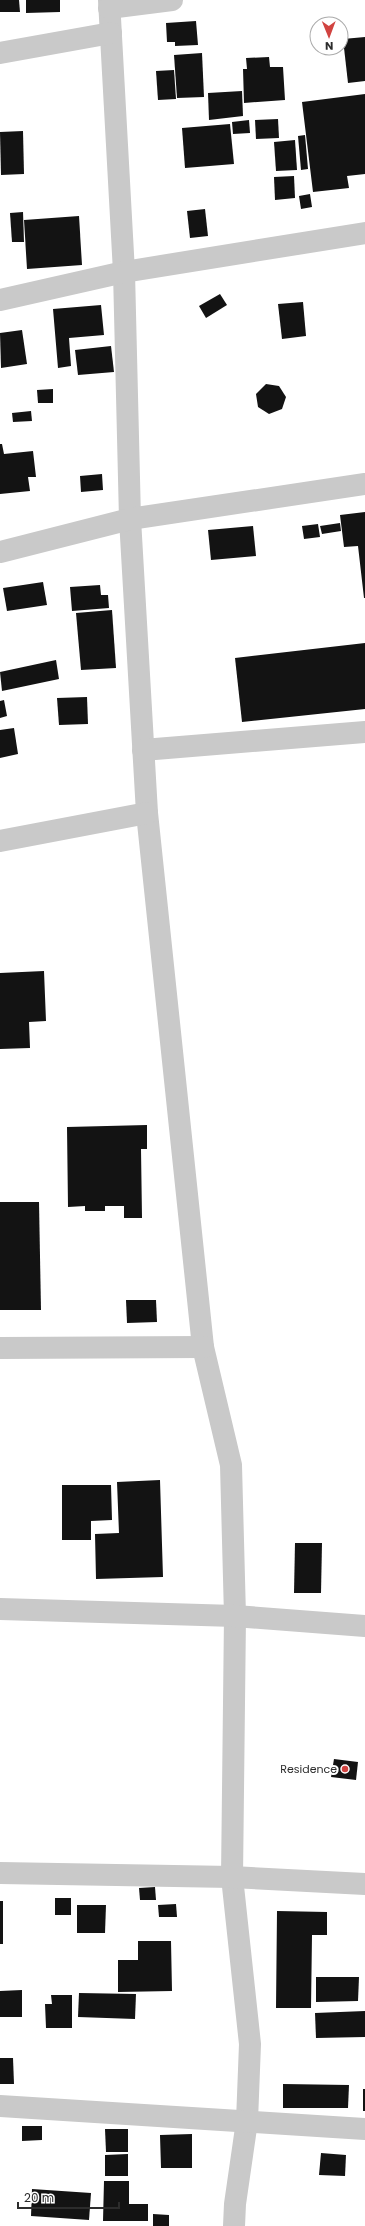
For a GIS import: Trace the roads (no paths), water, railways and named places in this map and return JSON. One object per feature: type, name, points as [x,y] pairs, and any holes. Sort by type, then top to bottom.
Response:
[{"type":"street","points":[[172,0],[109,4],[124,272],[130,519],[146,813],[202,1347],[231,1465],[235,1616],[232,1877],[250,2044],[247,2121],[235,2204],[234,2226]]},
{"type":"street","points":[[0,53],[111,33]]},
{"type":"street","points":[[0,300],[124,272],[365,233]]},
{"type":"street","points":[[0,552],[130,519],[365,484]]},
{"type":"street","points":[[143,750],[365,732]]},
{"type":"street","points":[[0,841],[146,813]]},
{"type":"street","points":[[0,1348],[202,1347]]},
{"type":"street","points":[[0,1609],[235,1616],[365,1626]]},
{"type":"street","points":[[0,1873],[232,1877],[365,1884]]},
{"type":"street","points":[[0,2106],[365,2129]]},
{"type":"place","name":"Residence","points":[[345,1769]]}]
